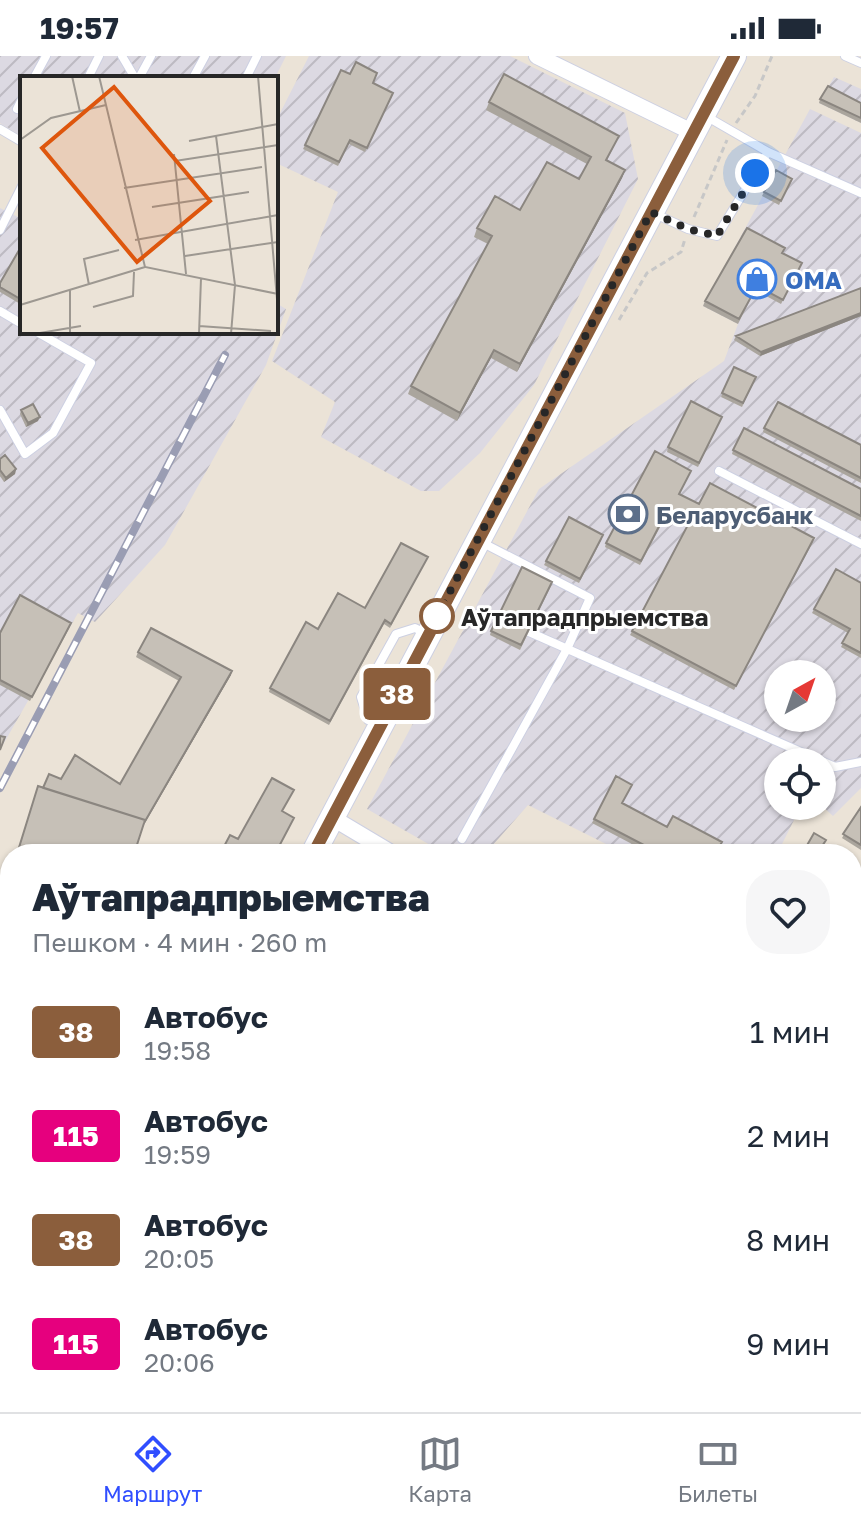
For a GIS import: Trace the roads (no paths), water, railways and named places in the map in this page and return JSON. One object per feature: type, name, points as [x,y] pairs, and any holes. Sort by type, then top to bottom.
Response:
[{"type":"main road","points":[[318,844],[734,56]]},
{"type":"street","points":[[537,56],[698,123]]},
{"type":"street","points":[[331,817],[376,844]]},
{"type":"lane","points":[[35,76],[46,56]]},
{"type":"lane","points":[[89,76],[99,56]]},
{"type":"lane","points":[[122,56],[136,76]]},
{"type":"lane","points":[[138,76],[151,56]]},
{"type":"lane","points":[[194,76],[205,56]]},
{"type":"lane","points":[[247,76],[257,56]]},
{"type":"lane","points":[[845,56],[861,63]]},
{"type":"lane","points":[[17,109],[20,103]]},
{"type":"lane","points":[[698,123],[861,193]]},
{"type":"lane","points":[[0,129],[20,141]]},
{"type":"lane","points":[[651,212],[688,229],[717,236],[768,152]]},
{"type":"lane","points":[[0,230],[20,190]]},
{"type":"lane","points":[[0,311],[20,323]]},
{"type":"lane","points":[[0,410],[25,454],[53,433],[91,363],[40,334]]},
{"type":"lane","points":[[719,471],[861,544]]},
{"type":"lane","points":[[462,839],[567,649],[590,598],[477,540]]},
{"type":"lane","points":[[529,632],[835,767],[861,762]]},
{"type":"railway","points":[[0,788],[225,355]]},
{"type":"place","name":"ОМА","points":[[757,279]]},
{"type":"place","name":"Беларусбанк","points":[[628,514]]},
{"type":"place","name":"Аўтапрадпрыемства","points":[[437,616]]}]
